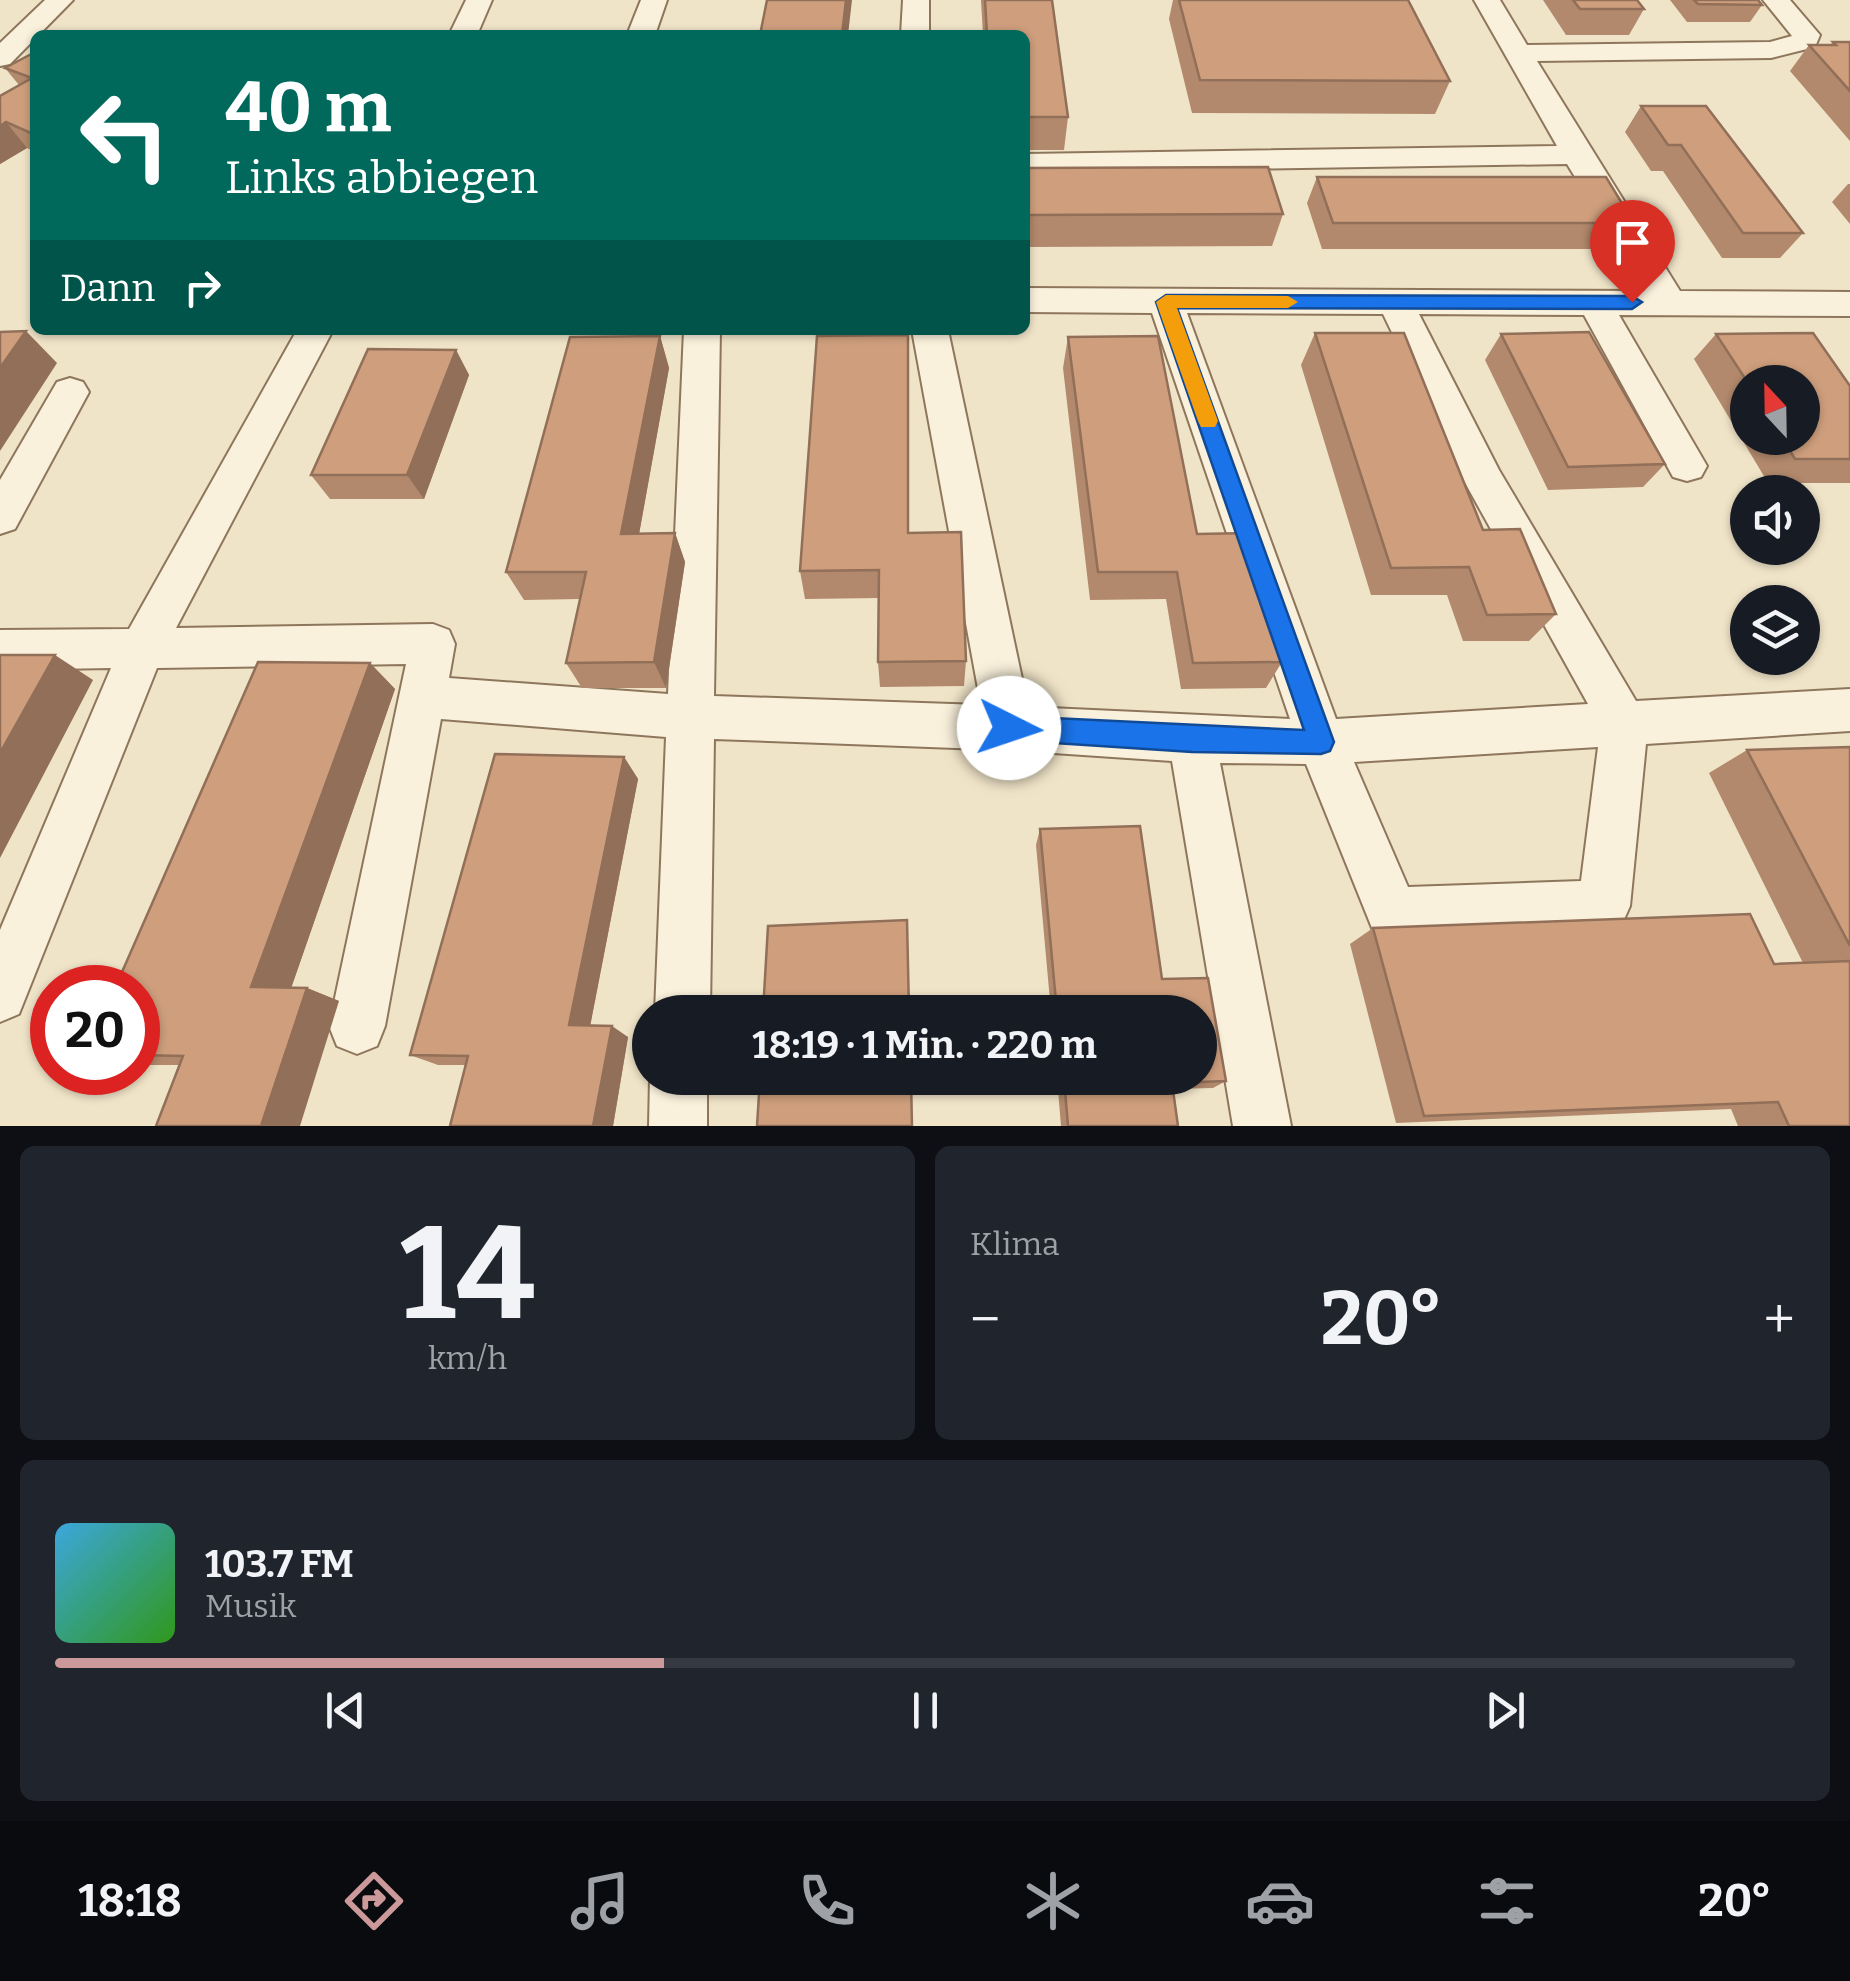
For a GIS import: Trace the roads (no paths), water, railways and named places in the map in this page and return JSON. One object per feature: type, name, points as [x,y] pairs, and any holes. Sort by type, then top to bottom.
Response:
[{"type":"lane","points":[[1,58],[60,0]]},
{"type":"lane","points":[[465,30],[479,0]]},
{"type":"lane","points":[[643,30],[654,0]]},
{"type":"lane","points":[[915,30],[916,0]]},
{"type":"lane","points":[[1487,0],[1577,156],[1669,302]]},
{"type":"lane","points":[[1518,52],[1795,47],[1804,42],[1806,34],[1776,0]]},
{"type":"lane","points":[[1,58],[30,57]]},
{"type":"lane","points":[[1030,163],[1577,156]]},
{"type":"lane","points":[[1030,300],[1850,304]]},
{"type":"lane","points":[[1166,302],[1321,742],[1393,914],[1604,906],[1624,724],[1483,480],[1395,302]]},
{"type":"lane","points":[[1596,303],[1687,466]]},
{"type":"lane","points":[[1772,303],[1794,336]]},
{"type":"lane","points":[[0,994],[142,648],[312,335]]},
{"type":"lane","points":[[683,995],[702,335]]},
{"type":"lane","points":[[931,335],[1009,728]]},
{"type":"lane","points":[[0,517],[70,392]]},
{"type":"lane","points":[[0,650],[433,644],[357,1026]]},
{"type":"lane","points":[[422,697],[692,716],[1009,728],[1192,740],[1321,742],[1850,710]]},
{"type":"lane","points":[[1192,740],[1262,1126]]},
{"type":"lane","points":[[678,1126],[679,1095]]}]
